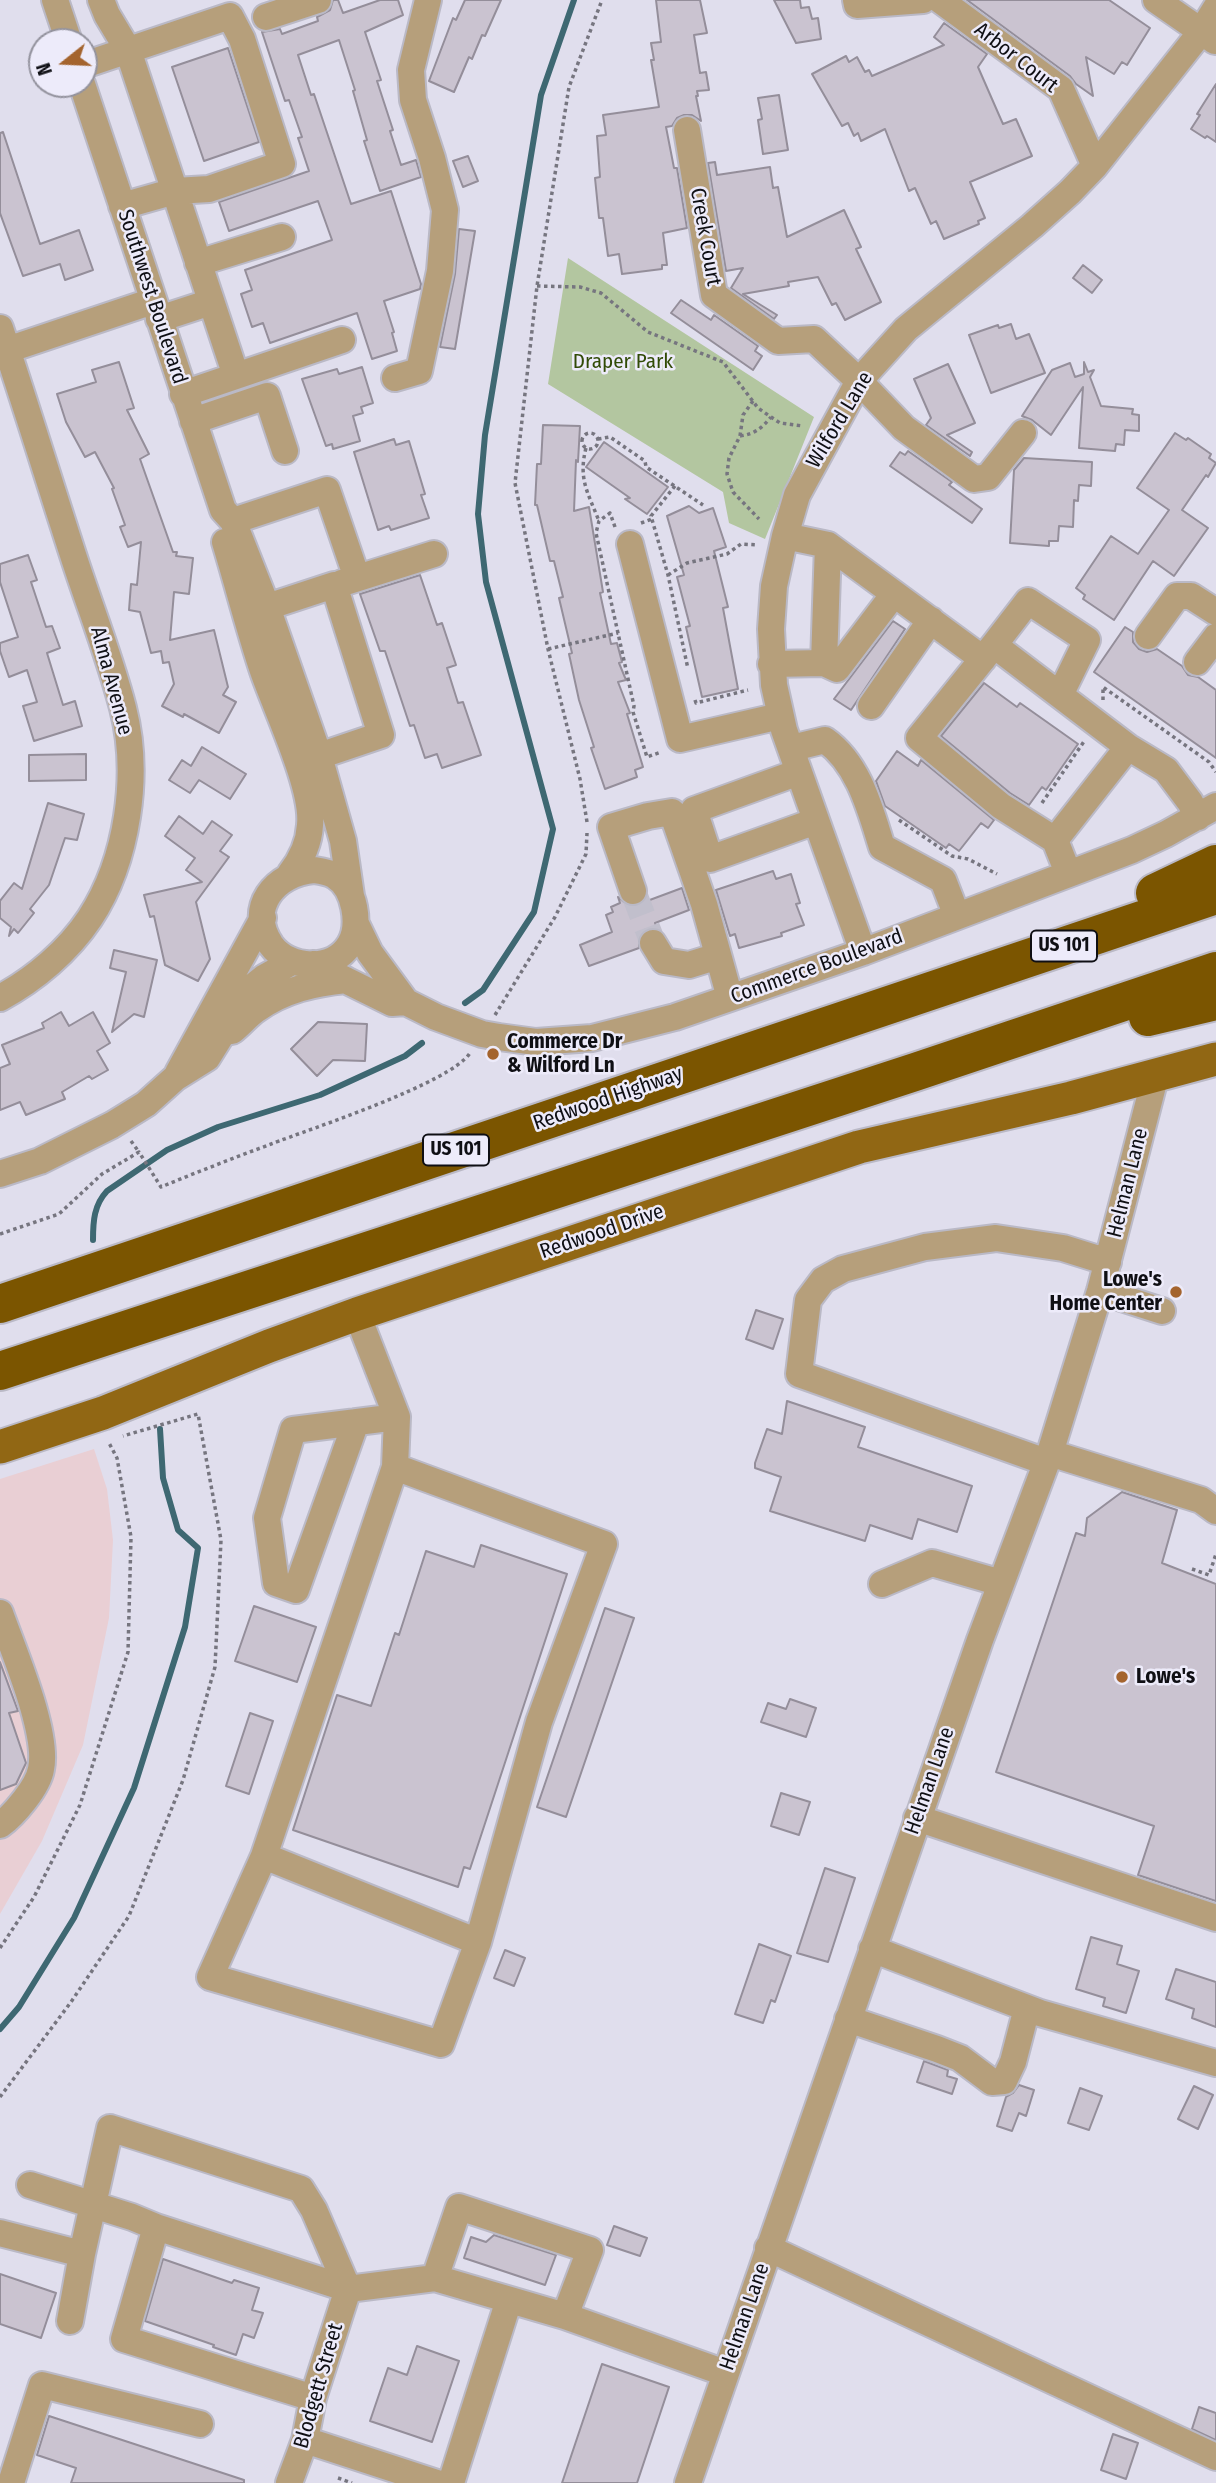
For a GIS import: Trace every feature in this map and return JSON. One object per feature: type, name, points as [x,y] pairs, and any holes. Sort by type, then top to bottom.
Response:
[{"type":"highway","points":[[911,997],[1190,878],[1216,864]]},
{"type":"highway","name":"Redwood Highway","points":[[0,1304],[1216,895]]},
{"type":"highway","points":[[0,1371],[1216,971]]},
{"type":"highway","points":[[915,1072],[1216,1001]]},
{"type":"main road","name":"Redwood Drive","points":[[0,1447],[103,1413],[269,1346],[357,1314],[859,1147],[1071,1098],[1216,1059]]},
{"type":"street","points":[[55,0],[64,28]]},
{"type":"street","points":[[101,0],[128,50],[236,376]]},
{"type":"street","points":[[266,17],[318,0]]},
{"type":"street","points":[[395,378],[419,371],[440,271],[445,210],[413,100],[411,70],[428,0]]},
{"type":"street","points":[[856,0],[857,5],[923,0]]},
{"type":"street","name":"Arbor Court","points":[[940,0],[1061,89],[1095,166]]},
{"type":"street","points":[[1156,0],[1209,37]]},
{"type":"street","points":[[98,60],[228,8],[242,39],[282,164],[209,189],[175,191],[122,206]]},
{"type":"street","name":"Wilford Lane","points":[[863,952],[780,716],[771,664],[774,586],[797,495],[859,381],[906,329],[1032,226],[1095,166],[1209,37],[1216,8]]},
{"type":"street","name":"Southwest Boulevard","points":[[87,98],[192,421],[267,607],[319,756],[344,841],[351,896]]},
{"type":"street","name":"Creek Court","points":[[687,130],[714,295],[778,341],[814,339],[904,428],[974,479],[988,477],[1023,433]]},
{"type":"street","points":[[198,263],[282,237]]},
{"type":"street","points":[[4,340],[211,302]]},
{"type":"street","name":"Alma Avenue","points":[[0,998],[27,983],[68,946],[91,917],[109,880],[121,845],[128,814],[131,777],[123,709],[4,340]]},
{"type":"street","points":[[183,394],[342,340]]},
{"type":"street","points":[[192,421],[267,396],[285,451]]},
{"type":"street","points":[[228,515],[327,490],[345,582],[381,735],[319,756]]},
{"type":"street","name":"Southwest Boulevard","points":[[228,515],[220,525],[262,668],[309,805],[310,825],[306,845],[290,874]]},
{"type":"street","points":[[630,532],[680,739],[780,716]]},
{"type":"street","points":[[785,536],[828,545],[931,620],[1060,695],[1128,747],[1167,770],[1190,802],[1207,811]]},
{"type":"street","points":[[824,663],[828,545]]},
{"type":"street","points":[[267,607],[434,554]]},
{"type":"street","points":[[771,664],[824,663],[837,669],[894,594]]},
{"type":"street","points":[[1148,636],[1177,596],[1191,596],[1214,606]]},
{"type":"street","points":[[1060,695],[1087,640],[1028,601],[919,738],[1001,806],[1055,840],[1068,873]]},
{"type":"street","points":[[871,705],[931,620]]},
{"type":"street","points":[[1197,662],[1216,637]]},
{"type":"street","points":[[816,821],[710,859],[694,810],[795,760],[825,740],[840,751],[867,798],[882,847],[943,880],[957,916]]},
{"type":"street","points":[[1055,840],[1128,747]]},
{"type":"street","name":"Commerce Boulevard","points":[[351,896],[356,924],[370,953],[406,1002],[447,1021],[499,1037],[536,1042],[565,1042],[675,1017],[863,952],[1132,850],[1207,811]]},
{"type":"street","points":[[633,891],[611,827],[672,812],[704,904],[730,998]]},
{"type":"street","points":[[176,1078],[263,918],[264,906],[272,887],[290,874],[314,870],[328,873],[344,884],[351,896]]},
{"type":"street","name":"Commerce Boulevard","points":[[263,918],[269,941],[277,952],[346,980],[392,1003],[406,1002]]},
{"type":"street","points":[[0,1174],[40,1161],[112,1125],[146,1104],[176,1078],[207,1058],[250,989],[302,963],[331,960],[341,954],[349,946],[356,924]]},
{"type":"street","points":[[653,943],[664,961],[689,965],[718,956]]},
{"type":"street","points":[[219,1039],[235,1029],[255,1010],[288,992],[324,982],[346,980]]},
{"type":"street","name":"Helman Lane","points":[[688,2483],[917,1818],[1048,1457],[1100,1291],[1156,1074]]},
{"type":"street","points":[[1108,1262],[1063,1248],[996,1238],[936,1245],[843,1269],[823,1280],[808,1300],[799,1374],[1048,1457],[1201,1500],[1216,1511]]},
{"type":"street","points":[[1100,1291],[1162,1311]]},
{"type":"street","points":[[357,1314],[397,1417],[395,1467],[264,1856],[210,1977],[441,2044],[478,1942],[539,1722],[604,1544],[395,1467]]},
{"type":"street","points":[[356,1422],[296,1590],[276,1583],[267,1518],[293,1430],[356,1422],[397,1417]]},
{"type":"street","points":[[882,1584],[932,1563],[1001,1583]]},
{"type":"street","points":[[0,1613],[41,1734],[41,1770],[27,1797],[0,1825]]},
{"type":"street","points":[[917,1818],[1216,1918]]},
{"type":"street","points":[[264,1856],[478,1942]]},
{"type":"street","points":[[872,1949],[1027,2008],[1216,2063]]},
{"type":"street","points":[[848,2019],[960,2058],[992,2082],[1004,2081],[1013,2062],[1027,2008]]},
{"type":"street","points":[[70,2321],[110,2128],[301,2189],[314,2210],[348,2290]]},
{"type":"street","points":[[30,2185],[348,2290],[435,2278],[565,2316],[725,2373]]},
{"type":"street","points":[[435,2278],[458,2207],[590,2250],[565,2316]]},
{"type":"street","points":[[156,2227],[124,2339],[313,2398]]},
{"type":"street","points":[[0,2233],[82,2253]]},
{"type":"street","points":[[768,2248],[1216,2457]]},
{"type":"street","name":"Blodgett Street","points":[[289,2483],[305,2440],[313,2398],[348,2290]]},
{"type":"street","points":[[451,2483],[509,2300]]},
{"type":"street","points":[[11,2483],[42,2385],[200,2424]]},
{"type":"street","points":[[305,2440],[437,2483]]},
{"type":"path","points":[[492,1020],[555,917],[586,854],[587,820],[580,779],[548,649],[515,483],[537,286],[569,87],[602,0]]},
{"type":"path","points":[[537,286],[580,287],[601,293],[648,332],[723,362],[753,401],[780,423],[803,426]]},
{"type":"path","points":[[753,401],[743,415],[740,436],[729,458],[727,474],[733,492],[760,519]]},
{"type":"path","points":[[740,436],[752,435],[771,417]]},
{"type":"path","points":[[598,439],[593,433],[585,434],[582,441],[586,448],[582,466],[584,482],[599,521],[596,533],[634,706],[633,712],[647,757],[667,750],[680,739]]},
{"type":"path","points":[[598,439],[610,437],[645,461],[646,467],[702,505]]},
{"type":"path","points":[[586,448],[596,447],[598,439]]},
{"type":"path","points":[[675,486],[651,516],[668,575],[690,677]]},
{"type":"path","points":[[599,521],[610,513],[615,530],[630,532],[652,519]]},
{"type":"path","points":[[668,575],[687,563],[727,554],[741,544],[758,545]]},
{"type":"path","points":[[548,649],[618,632]]},
{"type":"path","points":[[1103,703],[1103,687],[1209,762],[1216,772]]},
{"type":"path","points":[[693,690],[695,703],[748,690]]},
{"type":"path","points":[[1019,817],[1038,809],[1090,733]]},
{"type":"path","points":[[867,798],[952,856],[968,859],[998,874]]},
{"type":"path","points":[[131,1141],[161,1187],[385,1101],[452,1068],[466,1059],[470,1052]]},
{"type":"path","points":[[0,1234],[59,1214],[102,1174],[140,1154]]},
{"type":"path","points":[[0,2097],[71,2002],[129,1916],[183,1780],[215,1667],[221,1541],[198,1414],[114,1439]]},
{"type":"path","points":[[0,1948],[34,1897],[80,1805],[128,1652],[131,1536],[117,1458],[107,1441]]},
{"type":"path","points":[[1192,1569],[1209,1575],[1216,1554]]},
{"type":"path","points":[[338,2478],[352,2483]]},
{"type":"shaded area","points":[[94,1449],[107,1489],[113,1540],[109,1618],[83,1745],[42,1841],[0,1914],[0,1479]]},
{"type":"green space","name":"Draper Park","points":[[568,258],[814,417],[765,539],[729,523],[723,492],[548,384]]},
{"type":"building","points":[[333,0],[338,0],[343,13],[380,0],[398,0],[403,15],[365,32],[381,80],[377,81],[401,165],[416,160],[421,177],[380,191],[364,141],[367,140],[353,91],[355,90],[339,40],[298,55],[351,204],[391,191],[421,284],[420,289],[384,301],[397,351],[372,359],[357,313],[270,343],[263,323],[252,327],[241,294],[252,290],[245,270],[332,240],[318,201],[229,231],[219,202],[309,171],[298,138],[302,137],[289,100],[285,101],[262,32],[280,29],[282,34],[318,21],[317,17],[330,10]]},
{"type":"building","points":[[465,0],[501,0],[485,36],[482,35],[472,59],[469,57],[454,92],[429,81],[453,18],[456,20]]},
{"type":"building","points":[[656,0],[700,0],[707,33],[694,35],[700,73],[706,72],[709,90],[697,91],[701,121],[692,115],[684,115],[677,118],[672,126],[666,127],[674,168],[677,168],[687,228],[663,233],[667,265],[662,265],[662,269],[622,274],[619,254],[608,256],[603,218],[599,218],[595,178],[600,177],[597,136],[606,135],[603,115],[659,107],[651,60],[654,60],[651,43],[661,42]]},
{"type":"building","points":[[774,0],[800,0],[801,8],[809,7],[812,19],[818,18],[821,39],[796,43]]},
{"type":"building","points":[[967,0],[1109,0],[1150,28],[1127,65],[1122,62],[1114,74],[1086,57],[1093,96]]},
{"type":"building","points":[[944,23],[987,54],[978,67],[999,115],[1003,124],[1016,119],[1032,156],[970,182],[985,218],[978,221],[979,224],[944,239],[936,221],[931,224],[915,188],[909,191],[885,129],[861,141],[858,133],[854,136],[848,123],[842,126],[812,74],[846,56],[849,62],[857,57],[865,72],[869,70],[872,76],[944,45],[934,37]]},
{"type":"building","points":[[228,48],[259,142],[204,161],[172,67]]},
{"type":"building","points":[[1216,84],[1216,142],[1191,129]]},
{"type":"building","points":[[779,95],[788,150],[763,154],[758,120],[762,119],[758,98]]},
{"type":"building","points":[[3,132],[40,244],[79,230],[93,270],[65,280],[60,264],[23,276],[0,213],[0,133]]},
{"type":"building","points":[[468,156],[478,181],[463,187],[453,161]]},
{"type":"building","points":[[715,162],[717,175],[770,167],[773,188],[778,187],[787,237],[844,210],[861,247],[856,249],[881,302],[845,320],[836,303],[832,305],[818,277],[788,282],[789,286],[743,294],[777,315],[774,319],[731,288],[743,268],[726,271],[708,163]]},
{"type":"building","points":[[459,229],[475,231],[455,349],[440,347],[455,274]]},
{"type":"building","points":[[1083,265],[1102,280],[1092,293],[1073,278]]},
{"type":"building","points":[[681,300],[711,320],[714,315],[758,346],[755,351],[762,356],[753,370],[671,313]]},
{"type":"building","points":[[1011,324],[1016,339],[1029,334],[1045,373],[991,393],[969,335],[998,325],[999,328]]},
{"type":"building","points":[[119,362],[134,408],[127,410],[149,454],[140,459],[173,552],[177,552],[176,556],[193,558],[189,594],[174,592],[170,640],[214,630],[228,687],[223,695],[236,702],[219,733],[184,714],[183,717],[162,706],[174,684],[169,662],[163,663],[161,651],[151,653],[140,612],[129,610],[131,584],[137,585],[141,542],[128,547],[120,527],[125,525],[112,489],[114,488],[95,452],[85,457],[66,422],[57,394],[96,382],[92,370]]},
{"type":"building","points":[[1084,362],[1088,372],[1094,370],[1090,377],[1101,406],[1133,409],[1132,414],[1139,415],[1139,431],[1125,430],[1124,445],[1116,444],[1115,451],[1079,448],[1083,387],[1051,435],[1032,420],[1022,416],[1052,370],[1070,363],[1075,377],[1084,374]]},
{"type":"building","points":[[948,364],[975,423],[947,435],[972,452],[970,456],[926,425],[931,418],[914,379]]},
{"type":"building","points":[[362,367],[373,403],[361,407],[363,413],[353,416],[360,441],[333,449],[332,444],[326,446],[302,379],[337,369],[339,374]]},
{"type":"building","points":[[543,425],[580,426],[574,511],[589,507],[603,592],[600,593],[611,644],[617,643],[622,662],[619,663],[626,680],[618,682],[630,713],[627,714],[643,767],[635,770],[637,777],[605,789],[579,700],[569,654],[572,653],[559,598],[563,597],[535,505]]},
{"type":"building","points":[[1175,433],[1186,440],[1188,438],[1211,454],[1209,458],[1216,463],[1182,510],[1208,528],[1174,576],[1153,561],[1114,620],[1083,599],[1085,595],[1076,588],[1111,536],[1138,554],[1169,510],[1137,488]]},
{"type":"building","points":[[394,439],[396,445],[409,441],[425,494],[421,495],[429,518],[391,530],[389,526],[378,530],[354,452]]},
{"type":"building","points":[[604,442],[668,487],[647,514],[625,499],[630,498],[586,467]]},
{"type":"building","points":[[908,451],[952,482],[949,485],[982,509],[972,523],[890,466],[900,452],[905,455]]},
{"type":"building","points":[[1024,458],[1092,462],[1091,486],[1079,485],[1078,501],[1074,500],[1073,527],[1059,526],[1058,541],[1049,541],[1049,546],[1010,543],[1014,470]]},
{"type":"building","points":[[689,506],[699,513],[713,508],[726,547],[714,551],[728,607],[723,608],[738,689],[702,697],[686,627],[690,626],[677,577],[684,575],[667,516]]},
{"type":"building","points":[[28,555],[37,580],[31,582],[46,627],[52,626],[60,648],[47,653],[63,705],[75,701],[82,726],[34,741],[23,706],[37,702],[27,670],[9,677],[0,651],[0,643],[18,637],[0,582],[0,564]]},
{"type":"building","points":[[420,575],[437,625],[442,623],[456,665],[447,668],[458,703],[463,702],[481,755],[442,768],[437,754],[425,758],[414,725],[410,726],[385,651],[380,651],[360,594]]},
{"type":"building","points":[[893,621],[905,629],[851,710],[834,699]]},
{"type":"building","points":[[1125,627],[1133,632],[1133,642],[1139,649],[1147,652],[1157,649],[1182,666],[1188,675],[1198,677],[1216,690],[1216,758],[1094,672]]},
{"type":"building","points":[[984,683],[1017,707],[1020,703],[1078,744],[1046,790],[1042,787],[1029,805],[1010,793],[941,736]]},
{"type":"building","points":[[202,747],[246,774],[230,799],[199,780],[190,793],[169,780],[182,760],[191,766]]},
{"type":"building","points":[[897,751],[918,766],[921,760],[994,820],[988,828],[981,823],[959,851],[949,844],[946,848],[885,806],[876,781]]},
{"type":"building","points":[[86,754],[86,780],[29,781],[29,755]]},
{"type":"building","points":[[48,803],[84,814],[77,840],[65,838],[49,885],[30,909],[34,913],[18,933],[14,929],[9,936],[11,927],[0,918],[0,901],[14,883],[22,889]]},
{"type":"building","points":[[179,816],[203,834],[212,821],[232,835],[220,851],[229,857],[196,902],[210,959],[198,981],[165,965],[154,916],[150,917],[144,895],[202,882],[186,870],[195,858],[165,836]]},
{"type":"building","points":[[773,871],[776,879],[791,874],[800,903],[796,904],[804,925],[781,933],[782,936],[739,948],[735,934],[730,936],[716,890]]},
{"type":"building","points":[[682,888],[689,910],[655,923],[657,928],[644,930],[639,936],[639,948],[589,966],[580,945],[612,932],[606,915],[613,912],[611,907],[620,903],[618,897],[629,906],[637,906],[646,899],[647,901]]},
{"type":"building","points":[[114,950],[157,960],[144,1017],[134,1014],[112,1032],[126,972],[110,968]]},
{"type":"building","points":[[61,1012],[69,1026],[93,1012],[110,1043],[97,1051],[108,1070],[92,1079],[89,1076],[62,1092],[65,1099],[26,1115],[20,1102],[0,1110],[0,1068],[10,1064],[2,1045],[44,1028],[42,1023]]},
{"type":"building","points":[[318,1022],[367,1024],[365,1061],[333,1060],[317,1076],[291,1049]]},
{"type":"building","points":[[756,1310],[783,1319],[773,1349],[746,1339]]},
{"type":"building","points":[[787,1401],[865,1427],[858,1447],[972,1486],[957,1532],[918,1519],[912,1539],[870,1525],[865,1541],[770,1511],[781,1477],[755,1468],[755,1463],[767,1429],[782,1434]]},
{"type":"building","name":"Lowe's","points":[[1122,1492],[1177,1510],[1162,1563],[1216,1584],[1216,1901],[1138,1875],[1154,1826],[996,1772],[1076,1533],[1085,1536],[1087,1518]]},
{"type":"building","points":[[481,1545],[567,1574],[470,1869],[464,1867],[458,1887],[293,1830],[337,1695],[371,1706],[395,1633],[399,1635],[426,1551],[474,1567]]},
{"type":"building","points":[[254,1606],[316,1627],[297,1682],[235,1661]]},
{"type":"building","points":[[605,1608],[634,1618],[566,1817],[537,1807]]},
{"type":"building","points":[[0,1662],[18,1711],[9,1713],[26,1763],[16,1784],[0,1790]]},
{"type":"building","points":[[790,1699],[816,1708],[806,1737],[761,1722],[768,1703],[786,1709]]},
{"type":"building","points":[[250,1713],[273,1721],[249,1794],[226,1786]]},
{"type":"building","points":[[781,1793],[810,1802],[799,1835],[771,1826]]},
{"type":"building","points":[[825,1868],[855,1878],[828,1962],[797,1953]]},
{"type":"building","points":[[1091,1937],[1122,1946],[1117,1964],[1139,1971],[1126,2013],[1103,2006],[1105,1998],[1076,1989]]},
{"type":"building","points":[[759,1944],[791,1956],[775,2002],[771,2000],[763,2023],[735,2014]]},
{"type":"building","points":[[505,1950],[525,1958],[514,1986],[494,1978]]},
{"type":"building","points":[[1176,1969],[1216,1982],[1216,2027],[1192,2018],[1194,2009],[1166,1999]]},
{"type":"building","points":[[924,2061],[948,2070],[947,2076],[957,2079],[952,2094],[917,2082]]},
{"type":"building","points":[[1019,2085],[1034,2090],[1026,2116],[1019,2113],[1012,2131],[997,2126],[1006,2097]]},
{"type":"building","points":[[1194,2086],[1213,2095],[1198,2129],[1178,2119]]},
{"type":"building","points":[[1080,2088],[1102,2096],[1089,2130],[1068,2123]]},
{"type":"building","points":[[614,2226],[647,2238],[640,2256],[607,2245]]},
{"type":"building","points":[[494,2235],[556,2255],[545,2285],[464,2258],[471,2237],[486,2242]]},
{"type":"building","points":[[163,2259],[232,2283],[234,2280],[259,2288],[252,2310],[263,2313],[254,2338],[243,2334],[236,2355],[145,2321]]},
{"type":"building","points":[[0,2274],[56,2293],[41,2338],[0,2324]]},
{"type":"building","points":[[417,2346],[459,2361],[432,2442],[370,2421],[388,2368],[407,2375]]},
{"type":"building","points":[[602,2364],[669,2387],[637,2483],[562,2483]]},
{"type":"building","points":[[1199,2407],[1216,2413],[1216,2440],[1192,2429]]},
{"type":"building","points":[[49,2416],[244,2480],[244,2483],[71,2483],[76,2468],[37,2455]]},
{"type":"building","points":[[1113,2434],[1138,2443],[1126,2479],[1101,2470]]},
{"type":"waterway","points":[[465,1003],[483,990],[534,912],[553,829],[486,582],[478,514],[485,435],[541,95],[574,0]]},
{"type":"waterway","points":[[93,1240],[95,1214],[107,1191],[167,1150],[218,1127],[320,1095],[405,1056],[422,1043]]},
{"type":"waterway","points":[[0,2029],[19,2007],[74,1918],[134,1788],[185,1627],[198,1548],[178,1530],[163,1478],[160,1429]]},
{"type":"tunnel","points":[[633,891],[653,943]]},
{"type":"place","name":"Commerce Dr & Wilford Ln","points":[[493,1054]]},
{"type":"place","name":"Lowe's Home Center","points":[[1176,1292]]},
{"type":"place","name":"Lowe's","points":[[1122,1677]]}]
